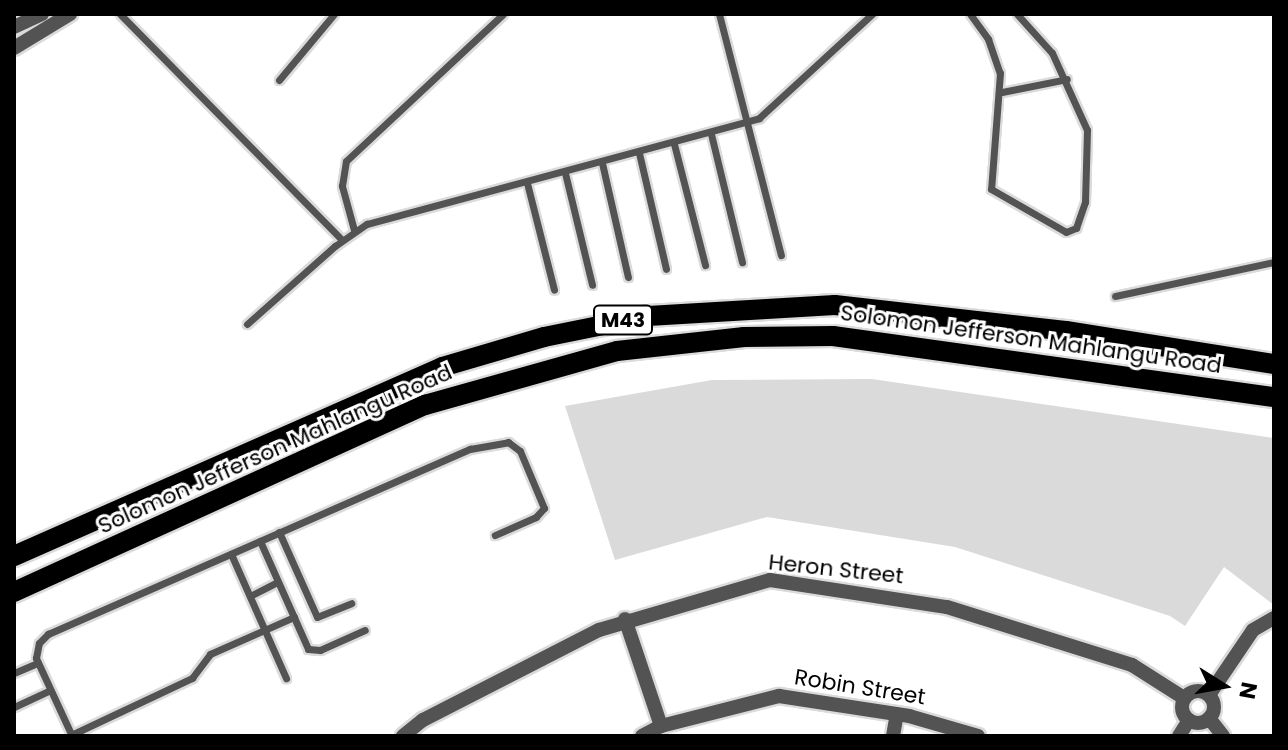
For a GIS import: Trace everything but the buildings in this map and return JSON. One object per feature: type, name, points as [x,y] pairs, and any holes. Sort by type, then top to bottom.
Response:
[{"type":"main road","name":"Solomon Jefferson Mahlangu Road","points":[[14,556],[442,367],[544,337],[648,316],[835,305],[1066,331],[1274,364]]},
{"type":"main road","name":"Solomon Jefferson Mahlangu Road","points":[[14,592],[425,405],[617,351],[744,337],[833,336],[1274,397]]},
{"type":"street","points":[[14,27],[42,14]]},
{"type":"street","points":[[14,48],[70,14]]},
{"type":"street","name":"Heron Street","points":[[403,736],[423,720],[625,619],[779,580],[947,607],[1132,665],[1184,698]]},
{"type":"street","points":[[1209,695],[1253,630],[1274,618]]},
{"type":"street","points":[[625,619],[661,726]]},
{"type":"street","points":[[1189,720],[1182,708],[1184,698],[1193,691],[1209,695],[1214,704],[1209,718]]},
{"type":"street","name":"Robin Street","points":[[642,736],[661,726],[779,696],[897,714],[978,736]]},
{"type":"street","points":[[893,736],[897,714]]},
{"type":"street","points":[[1189,720],[1209,718]]},
{"type":"street","points":[[1209,718],[1223,736]]},
{"type":"street","points":[[1179,736],[1189,720]]},
{"type":"lane","points":[[120,14],[342,240]]},
{"type":"lane","points":[[279,80],[334,14]]},
{"type":"lane","points":[[354,230],[342,186],[346,161],[503,14]]},
{"type":"lane","points":[[719,14],[781,255]]},
{"type":"lane","points":[[247,324],[354,230],[748,123],[769,112],[872,14]]},
{"type":"lane","points":[[970,14],[995,54],[1002,92],[991,189],[1066,232],[1081,221],[1090,156],[1087,130],[1067,79],[1017,14]]},
{"type":"lane","points":[[1002,92],[1067,79]]},
{"type":"lane","points":[[711,134],[742,262]]},
{"type":"lane","points":[[674,144],[705,265]]},
{"type":"lane","points":[[639,153],[666,269]]},
{"type":"lane","points":[[602,163],[628,277]]},
{"type":"lane","points":[[565,173],[592,285]]},
{"type":"lane","points":[[527,183],[554,290]]},
{"type":"lane","points":[[1115,296],[1274,262]]},
{"type":"lane","points":[[294,617],[207,656],[192,678],[72,736],[38,663],[37,647],[48,634],[470,449],[508,442],[520,451],[544,508],[536,517],[495,535]]},
{"type":"lane","points":[[279,532],[317,617]]},
{"type":"lane","points":[[260,541],[298,626],[313,650],[365,630]]},
{"type":"lane","points":[[231,554],[286,678]]},
{"type":"lane","points":[[250,596],[278,582]]},
{"type":"lane","points":[[298,626],[351,603]]},
{"type":"lane","points":[[14,673],[38,663]]},
{"type":"lane","points":[[14,707],[50,690]]},
{"type":"shaded area","points":[[872,379],[1274,438],[1274,605],[1224,567],[1185,626],[1170,616],[955,547],[767,517],[615,560],[565,406],[712,380]]}]
